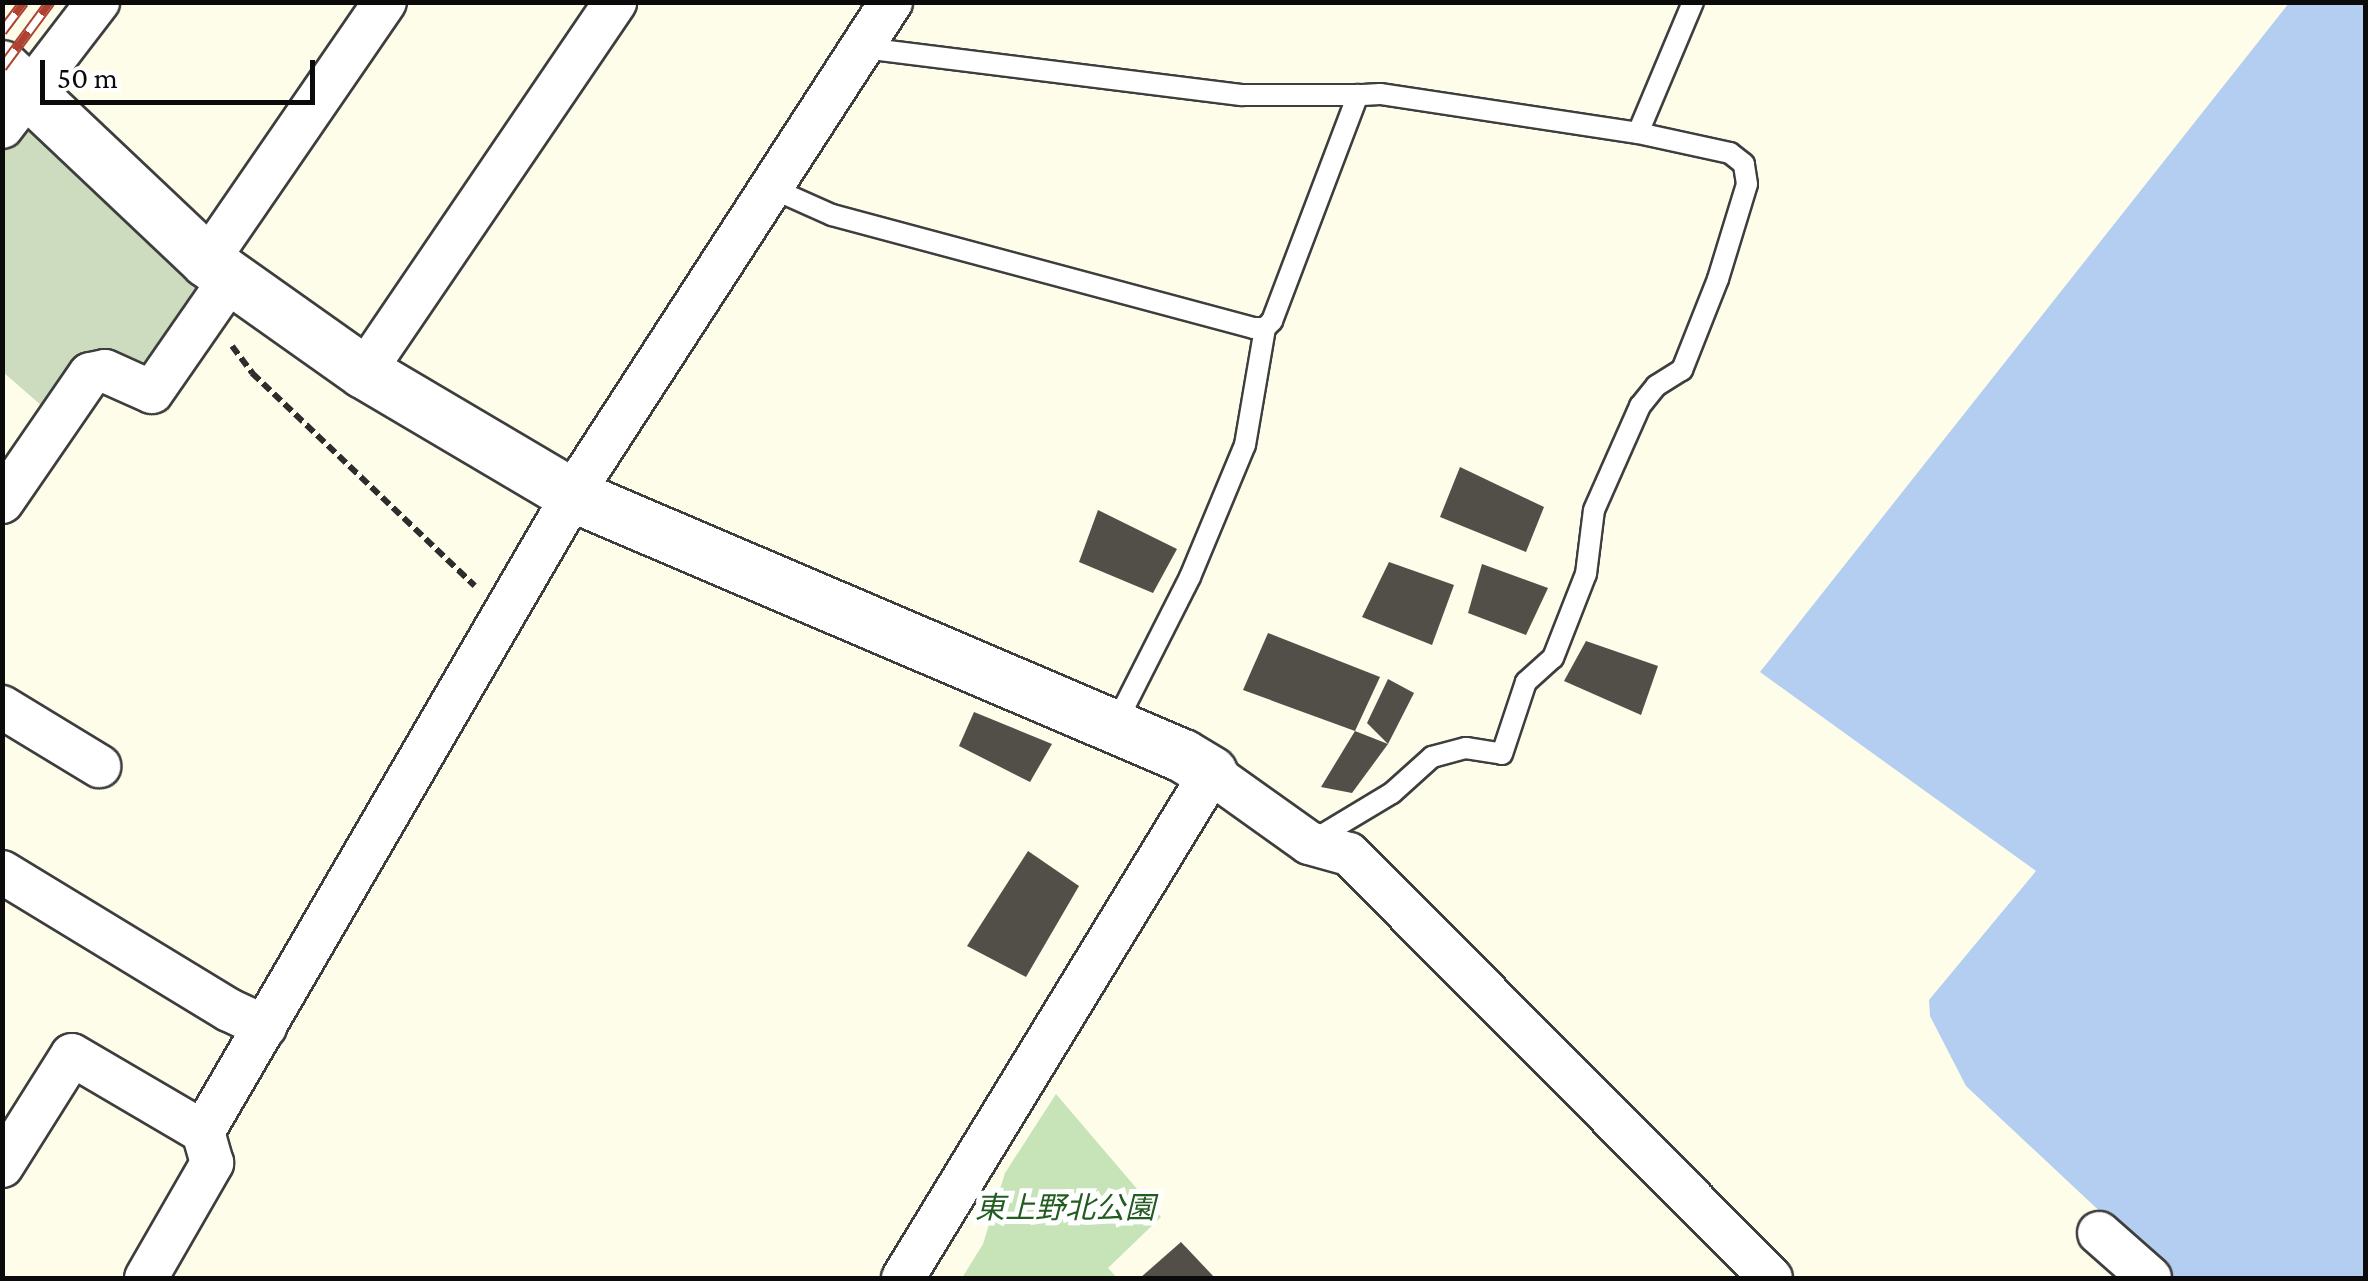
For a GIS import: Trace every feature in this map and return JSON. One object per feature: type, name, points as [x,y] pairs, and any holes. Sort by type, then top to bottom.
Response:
[{"type":"street","points":[[98,2],[12,95],[217,283],[574,496],[1183,756],[1309,843],[1349,854],[1771,1278]]},
{"type":"street","points":[[2,502],[90,374],[105,372],[152,392],[385,2]]},
{"type":"street","points":[[364,372],[616,2]]},
{"type":"street","points":[[203,1132],[574,496],[769,187],[862,48],[884,5]]},
{"type":"street","points":[[2,707],[99,766]]},
{"type":"street","points":[[903,1278],[1211,773]]},
{"type":"street","points":[[2,872],[230,1010],[265,1027]]},
{"type":"street","points":[[2,1166],[16,1109],[72,1055],[203,1132],[212,1162],[146,1278]]},
{"type":"street","points":[[2099,1233],[2150,1278]]},
{"type":"lane","points":[[1638,132],[1694,2]]},
{"type":"lane","points":[[862,48],[1241,95],[1380,94],[1638,132],[1730,152],[1744,164],[1747,184],[1718,279],[1682,370],[1656,386],[1640,406],[1594,510],[1586,574],[1553,658],[1526,682],[1502,754],[1466,748],[1432,757],[1392,793],[1309,843]]},
{"type":"lane","points":[[1114,728],[1124,700],[1190,578],[1245,445],[1265,328],[1272,321],[1358,95]]},
{"type":"lane","points":[[769,187],[832,216],[1253,328],[1265,328]]},
{"type":"path","points":[[217,283],[219,326],[252,373],[504,615]]},
{"type":"green space","points":[[21,127],[35,127],[204,287],[152,374],[53,406],[42,406],[3,372],[2,150]]},
{"type":"green space","name":"東上野北公園","points":[[1056,1094],[1161,1217],[1108,1268],[1117,1278],[962,1278],[983,1244],[1005,1173]]},
{"type":"water","points":[[2289,3],[2365,3],[2365,1278],[2171,1278],[1966,1086],[1930,1016],[1929,1000],[2036,871],[1760,672]]},
{"type":"building","points":[[1460,467],[1544,507],[1526,552],[1440,517]]},
{"type":"building","points":[[1098,510],[1177,549],[1153,593],[1079,562]]},
{"type":"building","points":[[1389,562],[1454,585],[1432,645],[1362,617]]},
{"type":"building","points":[[1482,564],[1548,588],[1526,635],[1468,613]]},
{"type":"building","points":[[1268,633],[1380,677],[1355,731],[1243,690]]},
{"type":"building","points":[[1586,641],[1658,666],[1641,715],[1564,681]]},
{"type":"building","points":[[1388,679],[1414,693],[1388,744],[1367,723]]},
{"type":"building","points":[[974,712],[1052,744],[1030,782],[959,746]]},
{"type":"building","points":[[1355,731],[1388,744],[1352,793],[1321,787]]},
{"type":"building","points":[[1028,851],[1079,886],[1026,977],[967,946]]},
{"type":"building","points":[[1181,1242],[1215,1278],[1140,1278]]},
{"type":"railway","points":[[2,31],[24,2]]},
{"type":"railway","points":[[2,67],[50,2]]}]
